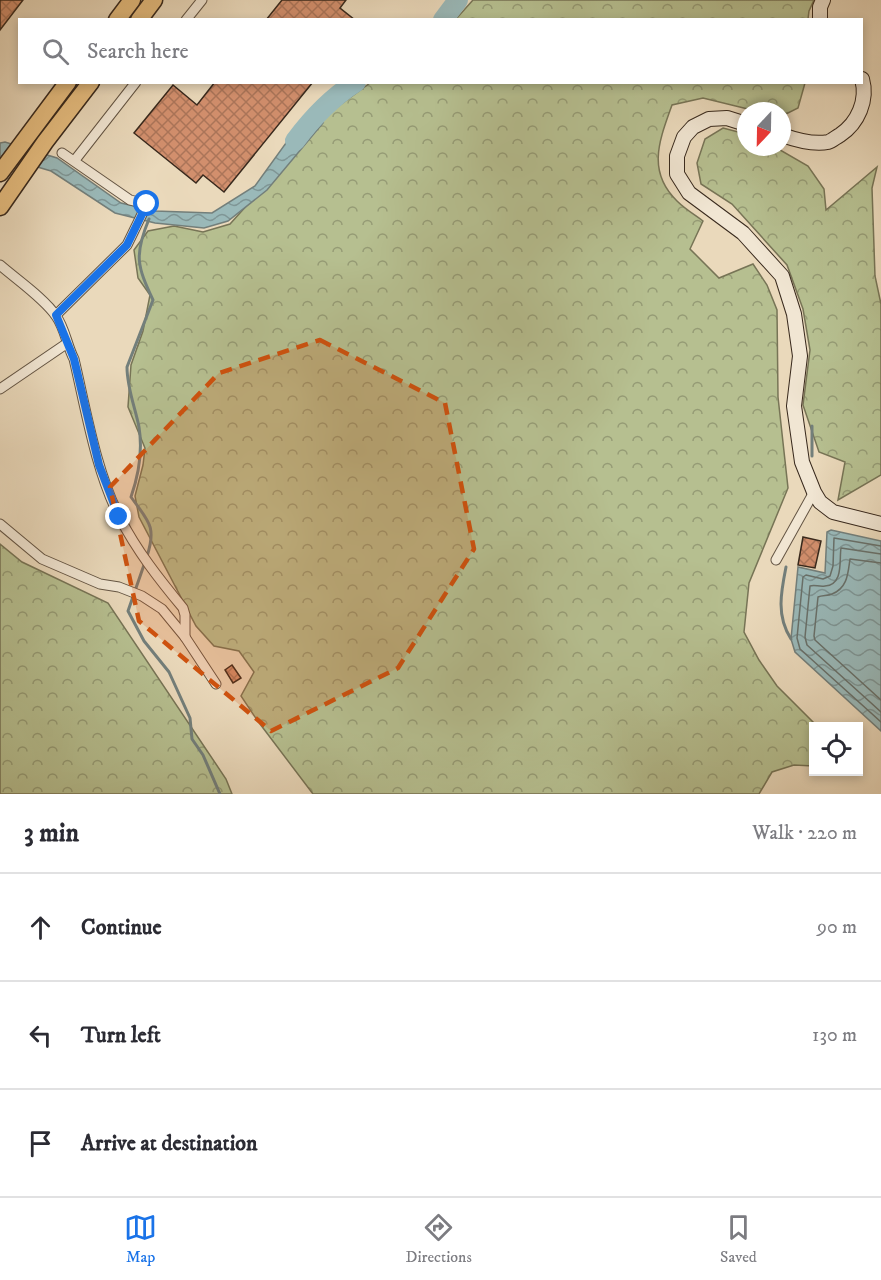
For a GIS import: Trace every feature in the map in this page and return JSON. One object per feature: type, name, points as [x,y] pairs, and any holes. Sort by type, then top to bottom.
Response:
[{"type":"highway","points":[[118,18],[132,0]]},
{"type":"highway","points":[[140,18],[154,0]]},
{"type":"highway","points":[[0,173],[66,84]]},
{"type":"highway","points":[[0,207],[45,142],[89,84]]},
{"type":"street","points":[[188,18],[202,0]]},
{"type":"street","points":[[820,18],[820,7],[823,0]]},
{"type":"street","points":[[75,160],[134,84]]},
{"type":"street","points":[[791,138],[803,142],[829,142],[848,130],[862,110],[865,90],[863,84]]},
{"type":"street","points":[[737,121],[727,118],[709,119],[693,127],[684,137],[677,156],[677,174],[689,193],[743,233],[782,276],[794,314],[800,356],[794,406],[802,462],[814,492],[820,502],[833,513],[881,524]]},
{"type":"street","points":[[56,315],[127,245],[147,204],[130,200],[62,153]]},
{"type":"street","points":[[0,265],[56,315],[74,359],[99,465],[119,517],[149,567],[183,608],[185,637]]},
{"type":"street","points":[[0,389],[66,344]]},
{"type":"street","points":[[776,560],[814,492]]},
{"type":"street","points":[[0,524],[42,559],[100,584],[119,587],[142,596],[162,609],[185,637],[216,684]]},
{"type":"highlighted area","points":[[320,340],[445,403],[474,549],[398,668],[271,731],[139,621],[110,487],[219,373]]},
{"type":"green space","points":[[473,0],[814,0],[808,18],[457,18]]},
{"type":"green space","points":[[369,84],[805,84],[798,108],[791,112],[791,102],[737,102],[737,106],[703,98],[672,105],[658,154],[661,178],[667,190],[680,204],[703,221],[690,249],[719,278],[753,264],[767,285],[777,310],[778,397],[788,488],[749,583],[744,632],[759,660],[777,686],[813,722],[809,722],[809,766],[794,765],[772,772],[759,794],[313,794],[241,696],[254,672],[239,651],[214,646],[196,626],[139,517],[135,496],[145,448],[128,407],[131,365],[143,331],[150,295],[138,278],[134,250],[148,231],[174,226],[203,232],[230,224],[317,122]]},
{"type":"green space","points":[[723,128],[737,132],[737,156],[791,156],[808,166],[824,189],[826,210],[877,167],[872,188],[875,276],[881,304],[881,475],[838,500],[845,462],[819,452],[803,405],[810,350],[803,309],[787,265],[732,204],[701,184],[697,163],[705,139]]},
{"type":"green space","points":[[0,544],[22,562],[108,603],[226,779],[232,794],[0,794]]},
{"type":"water","points":[[304,118],[323,123],[267,190],[228,221],[204,228],[155,223],[115,213],[51,171],[0,156],[0,143],[5,142],[57,158],[121,203],[155,211],[212,213],[255,186]]},
{"type":"water","points":[[831,530],[881,541],[881,731],[795,652],[791,639],[798,567],[825,573],[827,532]]},
{"type":"building","points":[[0,0],[23,0],[0,30]]},
{"type":"building","points":[[282,0],[346,0],[340,8],[352,18],[268,18]]},
{"type":"building","points":[[213,84],[311,84],[224,192],[203,175],[196,183],[134,133],[173,85],[197,105]]},
{"type":"building","points":[[803,537],[821,541],[815,568],[798,565]]},
{"type":"building","points":[[232,665],[241,678],[233,683],[225,670]]},
{"type":"waterway","points":[[444,18],[458,0]]},
{"type":"waterway","points":[[295,141],[322,109],[353,84]]},
{"type":"waterway","points":[[147,556],[151,530],[146,518],[131,497],[138,471],[141,445],[127,367],[153,300],[139,260],[141,242],[149,219]]},
{"type":"waterway","points":[[812,426],[812,456]]},
{"type":"waterway","points":[[145,562],[128,611],[144,641],[169,672],[190,718],[192,739],[203,755],[220,794]]},
{"type":"waterway","points":[[786,567],[781,604],[783,622],[791,639]]},
{"type":"route","points":[[119,517],[99,465],[74,359],[56,315],[127,245],[147,204]]}]
